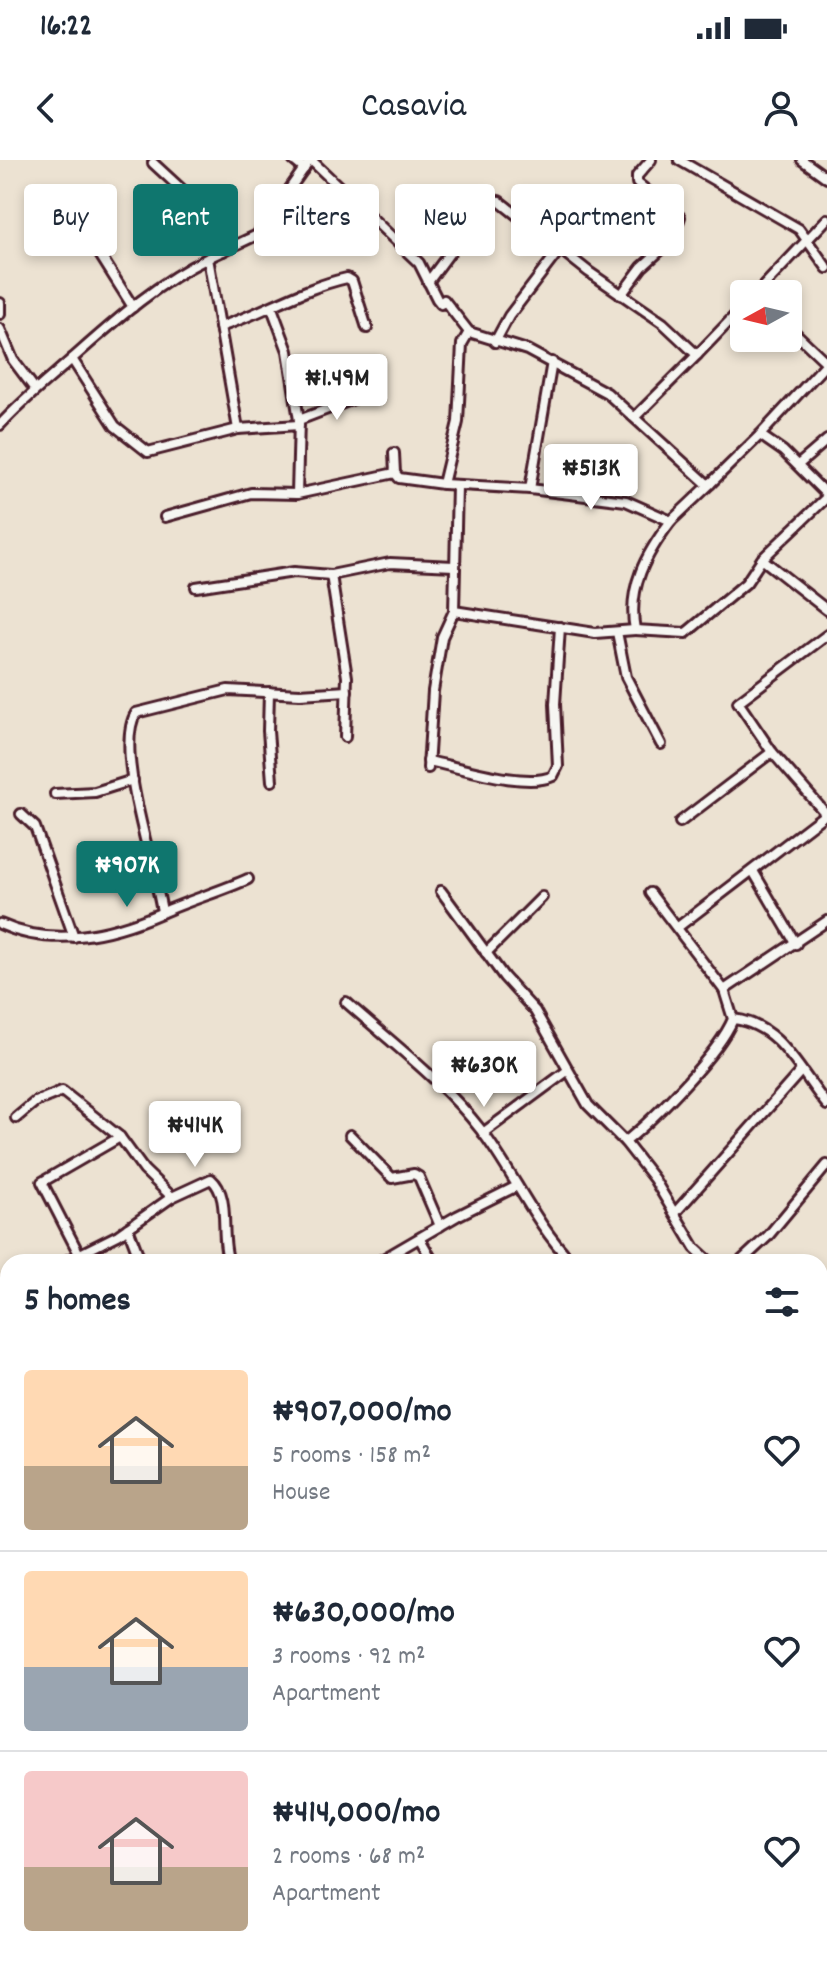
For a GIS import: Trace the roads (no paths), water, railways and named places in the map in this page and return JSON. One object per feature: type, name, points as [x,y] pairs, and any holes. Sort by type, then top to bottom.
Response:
[{"type":"street","points":[[293,160],[304,169]]},
{"type":"street","points":[[238,244],[257,235],[311,160],[411,254],[441,304],[444,300],[469,332],[527,350],[552,362],[568,375],[607,393],[701,481],[710,484]]},
{"type":"street","points":[[621,295],[642,267],[672,240],[680,217],[637,183],[637,176],[651,160]]},
{"type":"street","points":[[679,160],[799,229],[806,243],[827,268]]},
{"type":"street","points":[[802,160],[827,178]]},
{"type":"street","points":[[153,163],[176,184]]},
{"type":"street","points":[[428,282],[471,224],[494,200],[511,213]]},
{"type":"street","points":[[770,280],[827,219]]},
{"type":"street","points":[[101,256],[133,307]]},
{"type":"street","points":[[0,425],[34,388],[133,307],[178,273],[212,256]]},
{"type":"street","points":[[495,342],[509,316],[555,256]]},
{"type":"street","points":[[569,256],[663,323],[697,355]]},
{"type":"street","points":[[208,258],[238,429]]},
{"type":"street","points":[[220,327],[272,308],[308,290],[349,278],[367,328]]},
{"type":"street","points":[[0,303],[0,314]]},
{"type":"street","points":[[272,308],[288,351],[299,422],[297,494]]},
{"type":"street","points":[[635,417],[730,321]]},
{"type":"street","points":[[0,329],[2,341],[34,388]]},
{"type":"street","points":[[443,484],[458,422],[462,344],[469,332]]},
{"type":"street","points":[[635,630],[633,604],[638,576],[653,544],[671,521],[760,435],[827,363],[802,339]]},
{"type":"street","points":[[72,359],[115,426],[148,452],[238,429],[299,422],[364,395]]},
{"type":"street","points":[[530,489],[552,362]]},
{"type":"street","points":[[454,611],[560,627],[686,633],[746,583],[762,559],[827,496],[798,465],[760,435]]},
{"type":"street","points":[[798,465],[827,440]]},
{"type":"street","points":[[394,453],[395,473],[399,478],[626,501],[671,521]]},
{"type":"street","points":[[165,517],[251,493],[297,494],[395,473]]},
{"type":"street","points":[[457,486],[454,611],[442,637],[433,691],[428,765],[512,778],[542,779],[553,776],[558,762],[555,704],[560,627]]},
{"type":"street","points":[[762,559],[827,610]]},
{"type":"street","points":[[196,587],[294,572],[331,575],[390,563],[454,566]]},
{"type":"street","points":[[331,575],[347,691],[345,737]]},
{"type":"street","points":[[617,632],[626,677],[661,744]]},
{"type":"street","points":[[678,927],[827,814],[772,752],[739,701],[827,635]]},
{"type":"street","points":[[162,912],[139,821],[133,780],[133,717],[140,710],[228,690],[347,691]]},
{"type":"street","points":[[269,692],[272,781]]},
{"type":"street","points":[[680,822],[772,752]]},
{"type":"street","points":[[55,794],[95,792],[133,780]]},
{"type":"street","points":[[21,814],[35,827],[74,937]]},
{"type":"street","points":[[753,871],[796,944]]},
{"type":"street","points":[[0,924],[46,938],[74,937],[136,923],[248,879]]},
{"type":"street","points":[[441,891],[486,953],[535,1011],[588,1105],[625,1142],[701,1254]]},
{"type":"street","points":[[650,893],[724,990],[733,1019]]},
{"type":"street","points":[[486,953],[542,897]]},
{"type":"street","points":[[724,990],[827,921]]},
{"type":"street","points":[[346,1002],[427,1073],[483,1133],[566,1254]]},
{"type":"street","points":[[733,1019],[754,1022],[769,1031],[827,1105]]},
{"type":"street","points":[[625,1142],[657,1113],[718,1042],[733,1019]]},
{"type":"street","points":[[483,1133],[567,1071]]},
{"type":"street","points":[[675,1213],[800,1072]]},
{"type":"street","points":[[820,1096],[827,1088]]},
{"type":"street","points":[[16,1118],[35,1102],[62,1091],[120,1137],[144,1170],[172,1197]]},
{"type":"street","points":[[350,1135],[392,1178],[414,1174],[419,1177],[440,1226]]},
{"type":"street","points":[[120,1137],[42,1182],[79,1254],[128,1228],[172,1197],[211,1179],[217,1184],[223,1200],[221,1226],[227,1254]]},
{"type":"street","points":[[749,1254],[768,1236],[827,1165]]},
{"type":"street","points":[[393,1254],[517,1186]]},
{"type":"street","points":[[128,1228],[138,1254]]},
{"type":"street","points":[[420,1239],[428,1254]]}]
